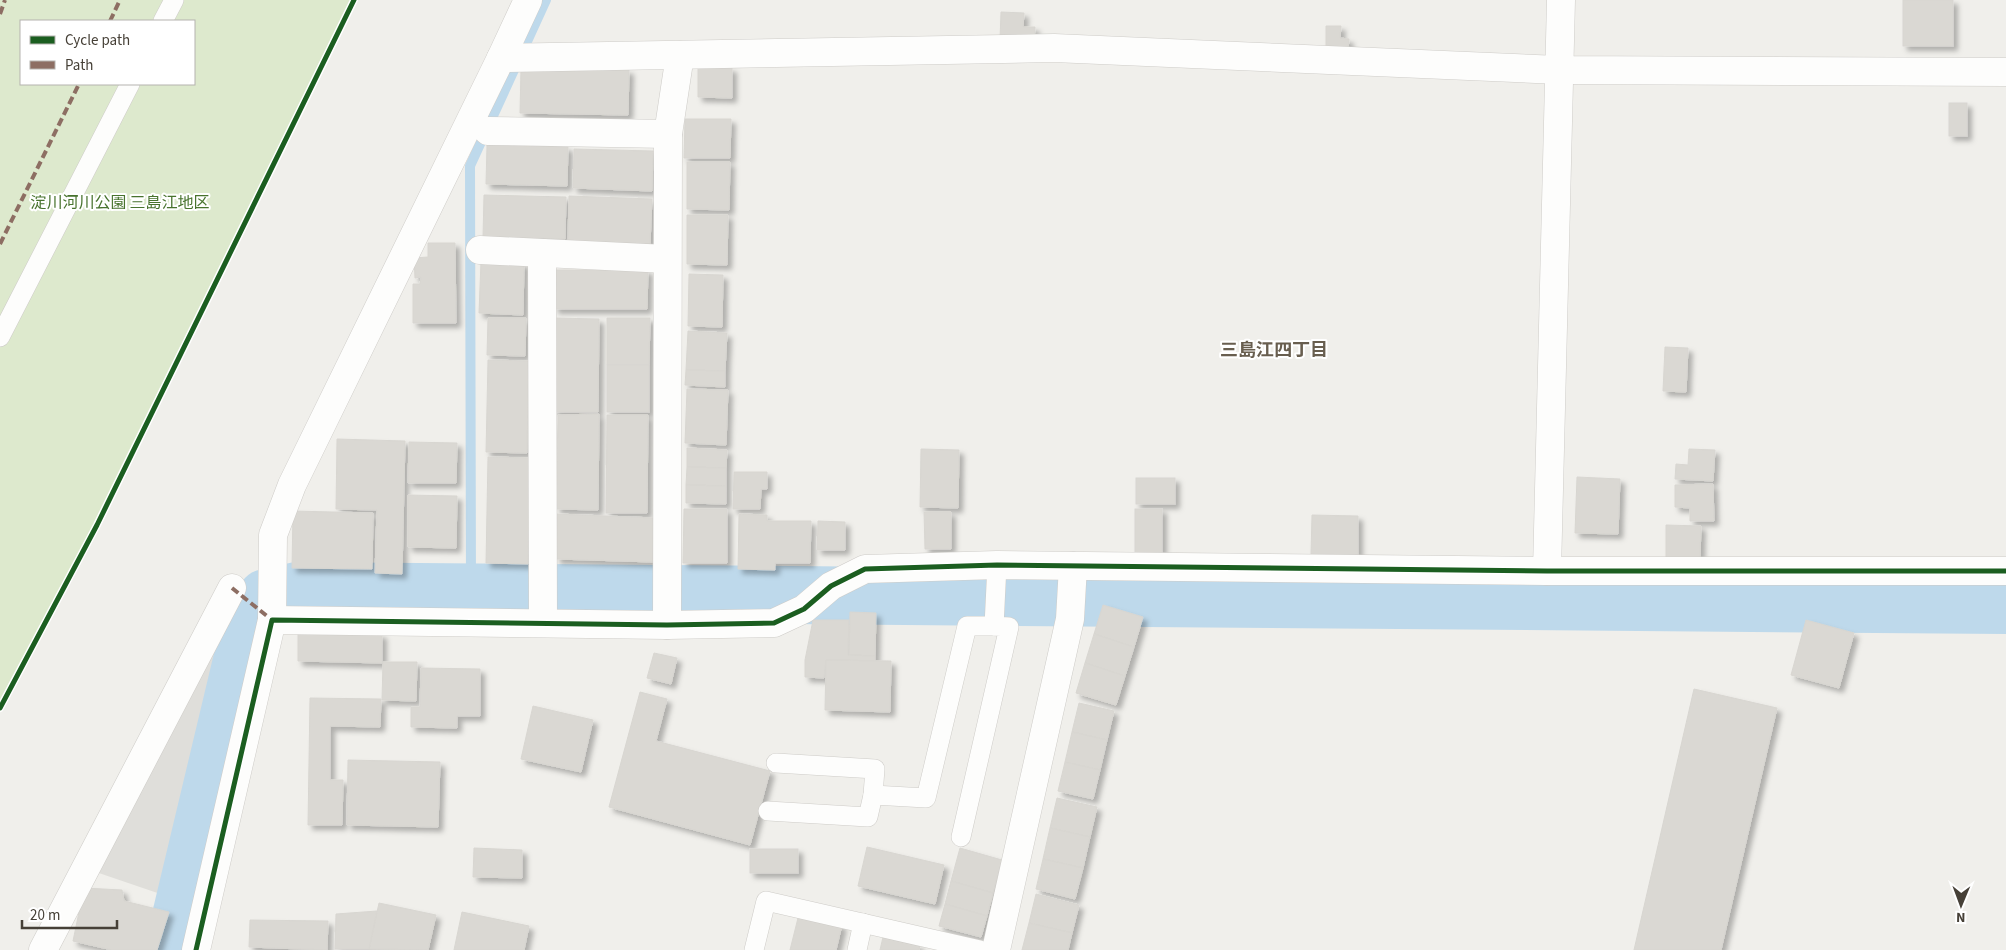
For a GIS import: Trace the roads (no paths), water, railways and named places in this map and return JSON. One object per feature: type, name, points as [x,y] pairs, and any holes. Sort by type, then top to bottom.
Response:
[{"type":"street","points":[[196,950],[272,620],[273,535],[292,485],[528,0]]},
{"type":"street","points":[[1548,571],[1561,0]]},
{"type":"street","points":[[501,58],[1054,48],[1559,70],[2006,72]]},
{"type":"street","points":[[667,625],[668,134],[680,55]]},
{"type":"street","points":[[488,131],[668,134]]},
{"type":"street","points":[[480,250],[667,259]]},
{"type":"street","points":[[542,254],[543,623]]},
{"type":"street","points":[[272,620],[667,625],[774,623],[804,609],[831,586],[865,569],[997,565],[1548,571],[2006,571]]},
{"type":"street","points":[[996,950],[1070,619],[1073,566]]},
{"type":"street","points":[[43,950],[232,588]]},
{"type":"lane","points":[[164,20],[174,0]]},
{"type":"lane","points":[[0,336],[129,85]]},
{"type":"lane","points":[[994,626],[997,565]]},
{"type":"lane","points":[[873,795],[926,798],[967,626],[1009,627],[961,837]]},
{"type":"lane","points":[[768,810],[868,816],[873,795],[875,769],[776,763]]},
{"type":"lane","points":[[754,950],[766,901],[980,950]]},
{"type":"lane","points":[[857,950],[863,923]]},
{"type":"waterway","points":[[471,593],[470,166],[546,0]]},
{"type":"waterway","points":[[173,950],[252,619],[266,598],[297,591],[2006,605]]},
{"type":"district","name":"三島江四丁目","points":[[1274,350]]},
{"type":"park label","name":"淀川河川公園 三島江地区","points":[[120,203]]}]
